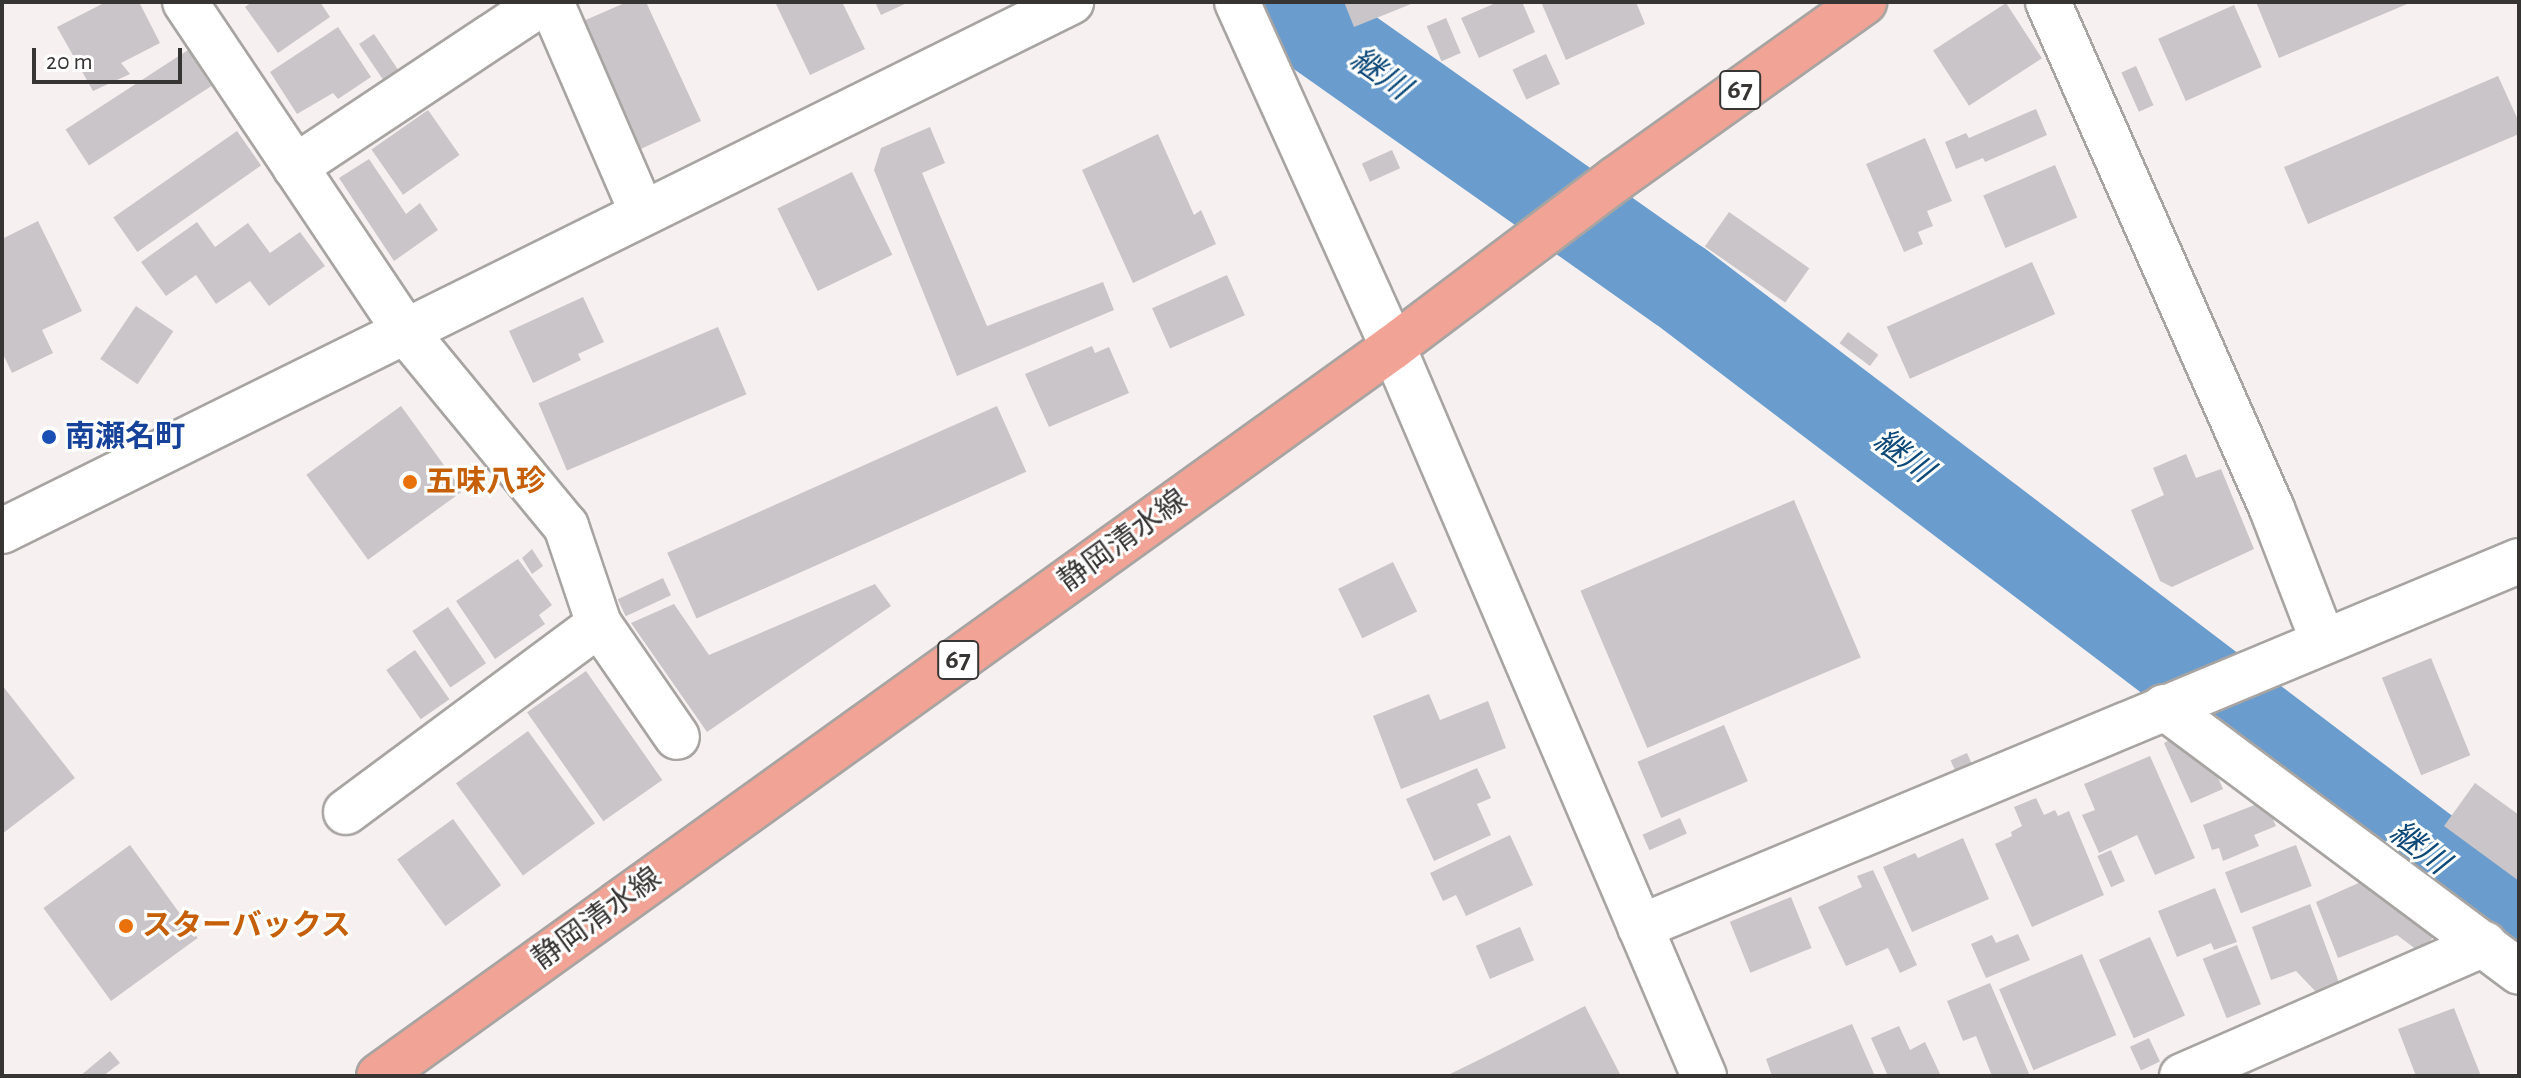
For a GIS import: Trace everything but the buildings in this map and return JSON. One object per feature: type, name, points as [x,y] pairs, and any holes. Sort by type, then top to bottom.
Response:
[{"type":"main road","name":"静岡清水線","points":[[379,1076],[1393,347],[1537,242],[1616,179],[1864,2]]},
{"type":"street","points":[[295,167],[543,2]]},
{"type":"street","points":[[551,2],[642,212]]},
{"type":"street","points":[[2,531],[642,212],[854,113],[1071,2]]},
{"type":"street","points":[[1237,2],[1393,347],[1704,1076]]},
{"type":"street","points":[[2048,2],[2272,509],[2323,641]]},
{"type":"street","points":[[198,7],[295,167],[405,331],[566,526],[599,624],[677,737]]},
{"type":"street","points":[[1640,927],[2519,561]]},
{"type":"street","points":[[346,812],[599,624]]},
{"type":"street","points":[[2164,707],[2519,972]]},
{"type":"street","points":[[2182,1076],[2484,944]]},
{"type":"waterway","name":"継川","points":[[1277,2],[1680,286],[2519,923]]},
{"type":"place","name":"南瀬名町","points":[[49,437]]},
{"type":"place","name":"五味八珍","points":[[410,482]]},
{"type":"place","name":"スターバックス","points":[[126,926]]}]
